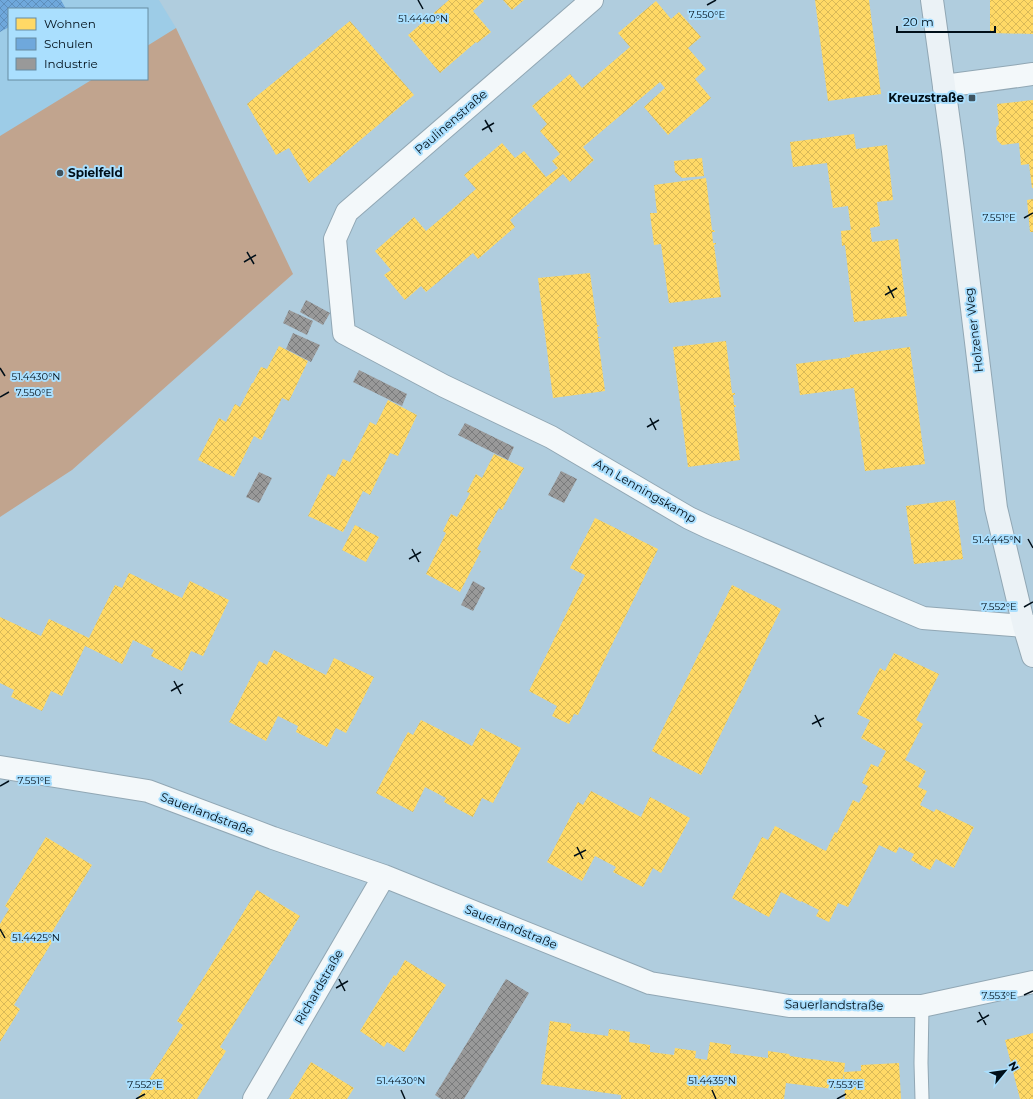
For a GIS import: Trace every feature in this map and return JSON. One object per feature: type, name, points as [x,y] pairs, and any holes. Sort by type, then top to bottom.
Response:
[{"type":"main road","name":"Holzener Weg","points":[[932,0],[954,159],[996,508],[1028,626],[1033,656]]},
{"type":"street","name":"Paulinenstraße","points":[[337,257],[335,239],[347,212],[592,0]]},
{"type":"street","points":[[944,86],[1033,74]]},
{"type":"street","name":"Am Lenningskamp","points":[[337,257],[344,333],[444,386],[551,437],[689,518],[714,530],[923,618],[1028,626]]},
{"type":"street","name":"Sauerlandstraße","points":[[0,767],[148,791],[273,838],[384,876],[650,983],[789,1006],[922,1006],[1033,982]]},
{"type":"street","name":"Richardstraße","points":[[254,1099],[384,876]]},
{"type":"lane","points":[[922,1006],[922,1099]]},
{"type":"shaded area","points":[[0,0],[159,0],[176,28],[168,40],[148,52],[148,8],[8,8],[8,80],[99,80],[0,137]]},
{"type":"shaded area","points":[[176,28],[293,274],[72,470],[0,517],[0,136],[91,80],[148,80],[148,45]]},
{"type":"building: Wohnen","points":[[449,0],[483,0],[484,1],[473,11],[491,32],[477,43],[476,42],[440,73],[408,35]]},
{"type":"building: Wohnen","points":[[503,0],[524,0],[512,10]]},
{"type":"building: Wohnen","points":[[815,0],[869,0],[881,94],[828,101]]},
{"type":"building: Wohnen","points":[[990,0],[1033,0],[1033,34],[990,33]]},
{"type":"building: Wohnen","points":[[656,1],[671,19],[679,12],[701,37],[688,48],[706,69],[695,79],[711,98],[668,135],[644,107],[665,88],[660,82],[583,147],[594,160],[570,182],[563,174],[510,220],[515,227],[478,259],[473,253],[426,292],[421,286],[405,300],[384,275],[391,270],[375,251],[414,217],[426,231],[476,189],[464,175],[502,143],[515,158],[524,151],[546,177],[558,168],[552,161],[560,154],[540,131],[547,124],[532,106],[570,74],[582,88],[630,47],[618,33]]},
{"type":"building: Wohnen","points":[[350,21],[414,95],[309,183],[289,148],[276,155],[247,104]]},
{"type":"building: Wohnen","points":[[1033,100],[1032,188],[1029,164],[1021,165],[1019,143],[1002,145],[997,140],[996,128],[999,124],[997,104]]},
{"type":"building: Wohnen","points":[[854,134],[856,149],[887,145],[893,200],[877,202],[880,226],[870,228],[872,242],[898,239],[907,316],[854,322],[845,245],[842,246],[841,231],[851,230],[848,206],[833,208],[827,163],[793,167],[790,142]]},
{"type":"building: Wohnen","points":[[702,158],[704,176],[682,178],[675,172],[674,161]]},
{"type":"building: Wohnen","points":[[706,178],[712,230],[715,232],[712,232],[713,243],[716,243],[714,245],[721,297],[669,303],[661,244],[654,245],[650,213],[657,213],[654,185]]},
{"type":"building: Wohnen","points":[[1033,199],[1033,232],[1030,232],[1027,200]]},
{"type":"building: Wohnen","points":[[590,273],[597,325],[599,325],[597,327],[598,337],[601,338],[598,338],[605,391],[553,398],[538,278]]},
{"type":"building: Wohnen","points":[[726,341],[732,393],[735,393],[735,395],[733,395],[734,405],[736,405],[736,407],[734,407],[740,460],[688,467],[673,347]]},
{"type":"building: Wohnen","points":[[279,346],[308,361],[289,401],[282,398],[261,440],[254,436],[234,477],[198,460],[219,418],[226,422],[235,404],[240,407],[261,367],[267,369]]},
{"type":"building: Wohnen","points":[[910,347],[925,464],[865,471],[854,388],[800,395],[796,364]]},
{"type":"building: Wohnen","points":[[388,400],[417,415],[398,456],[390,453],[370,495],[363,491],[343,532],[308,516],[328,474],[335,477],[343,459],[350,462],[370,422],[376,425]]},
{"type":"building: Wohnen","points":[[494,454],[524,468],[502,510],[499,508],[477,549],[481,551],[460,592],[426,574],[446,533],[443,531],[451,514],[457,517],[470,493],[467,492],[476,474],[482,478]]},
{"type":"building: Wohnen","points":[[955,500],[963,559],[914,564],[906,506]]},
{"type":"building: Wohnen","points":[[595,518],[658,549],[578,715],[574,714],[569,724],[552,716],[557,706],[529,691],[585,575],[570,568]]},
{"type":"building: Wohnen","points":[[355,525],[379,537],[366,562],[342,550]]},
{"type":"building: Wohnen","points":[[129,573],[182,598],[190,581],[229,600],[203,656],[191,651],[182,671],[151,656],[154,650],[133,640],[122,664],[85,646],[62,696],[51,691],[42,711],[11,697],[14,690],[0,683],[0,617],[41,636],[49,619],[89,638],[115,585],[122,588]]},
{"type":"building: Wohnen","points":[[732,585],[781,609],[701,775],[652,751]]},
{"type":"building: Wohnen","points":[[274,650],[326,675],[334,658],[374,677],[346,733],[336,728],[327,747],[296,732],[298,726],[278,716],[266,741],[229,722],[259,661],[267,665]]},
{"type":"building: Wohnen","points":[[894,653],[939,674],[916,720],[923,724],[905,760],[926,771],[918,787],[927,791],[920,805],[934,812],[936,809],[974,827],[954,868],[936,859],[930,870],[911,860],[914,854],[899,847],[896,853],[879,845],[848,907],[838,903],[829,922],[816,916],[819,910],[781,892],[769,917],[732,898],[762,837],[768,840],[775,826],[826,851],[835,832],[837,833],[853,800],[859,803],[868,786],[862,783],[871,764],[878,767],[886,751],[861,738],[870,720],[857,714],[880,668],[885,671]]},
{"type":"building: Wohnen","points":[[421,720],[472,746],[481,728],[521,748],[493,803],[482,798],[473,817],[444,802],[446,798],[425,787],[413,812],[376,793],[408,732],[413,735]]},
{"type":"building: Wohnen","points":[[591,791],[641,817],[650,797],[690,818],[661,873],[653,868],[643,887],[613,872],[616,867],[595,856],[582,881],[547,862],[578,802],[583,805]]},
{"type":"building: Wohnen","points":[[46,837],[92,865],[51,934],[55,937],[14,1005],[20,1009],[0,1042],[0,924],[9,909],[5,906]]},
{"type":"building: Wohnen","points":[[257,890],[300,916],[220,1047],[226,1051],[197,1099],[137,1099],[183,1025],[177,1021]]},
{"type":"building: Wohnen","points":[[405,960],[446,985],[404,1052],[387,1042],[384,1047],[360,1031],[394,975],[396,976]]},
{"type":"building: Wohnen","points":[[550,1021],[571,1024],[570,1031],[608,1036],[609,1029],[630,1032],[629,1042],[650,1045],[650,1052],[674,1055],[675,1048],[696,1051],[695,1058],[707,1060],[710,1042],[731,1045],[730,1053],[768,1058],[768,1051],[789,1054],[790,1056],[845,1063],[842,1090],[786,1083],[784,1099],[621,1099],[621,1095],[541,1084]]},
{"type":"building: Wohnen","points":[[1033,1033],[1033,1099],[1020,1099],[1005,1040]]},
{"type":"building: Wohnen","points":[[311,1062],[354,1088],[347,1099],[289,1099]]},
{"type":"building: Wohnen","points":[[899,1063],[901,1099],[845,1099],[844,1072],[861,1071],[861,1065]]},
{"type":"building: Schulen","points":[[0,0],[61,0],[65,8],[8,8],[8,28],[0,32]]},
{"type":"building: Industrie","points":[[306,300],[330,313],[323,325],[300,312]]},
{"type":"building: Industrie","points":[[289,310],[313,321],[307,335],[283,323]]},
{"type":"building: Industrie","points":[[293,333],[320,345],[311,362],[286,349]]},
{"type":"building: Industrie","points":[[359,370],[407,394],[402,406],[353,382]]},
{"type":"building: Industrie","points":[[465,423],[514,447],[508,460],[458,435]]},
{"type":"building: Industrie","points":[[561,471],[577,479],[564,503],[548,495]]},
{"type":"building: Industrie","points":[[259,472],[272,478],[259,503],[246,497]]},
{"type":"building: Industrie","points":[[473,581],[485,588],[473,611],[461,605]]},
{"type":"building: Industrie","points":[[506,979],[529,993],[464,1099],[441,1099],[435,1095]]},
{"type":"place","name":"Kreuzstraße","points":[[972,98]]},
{"type":"place","name":"Spielfeld","points":[[60,173]]}]
